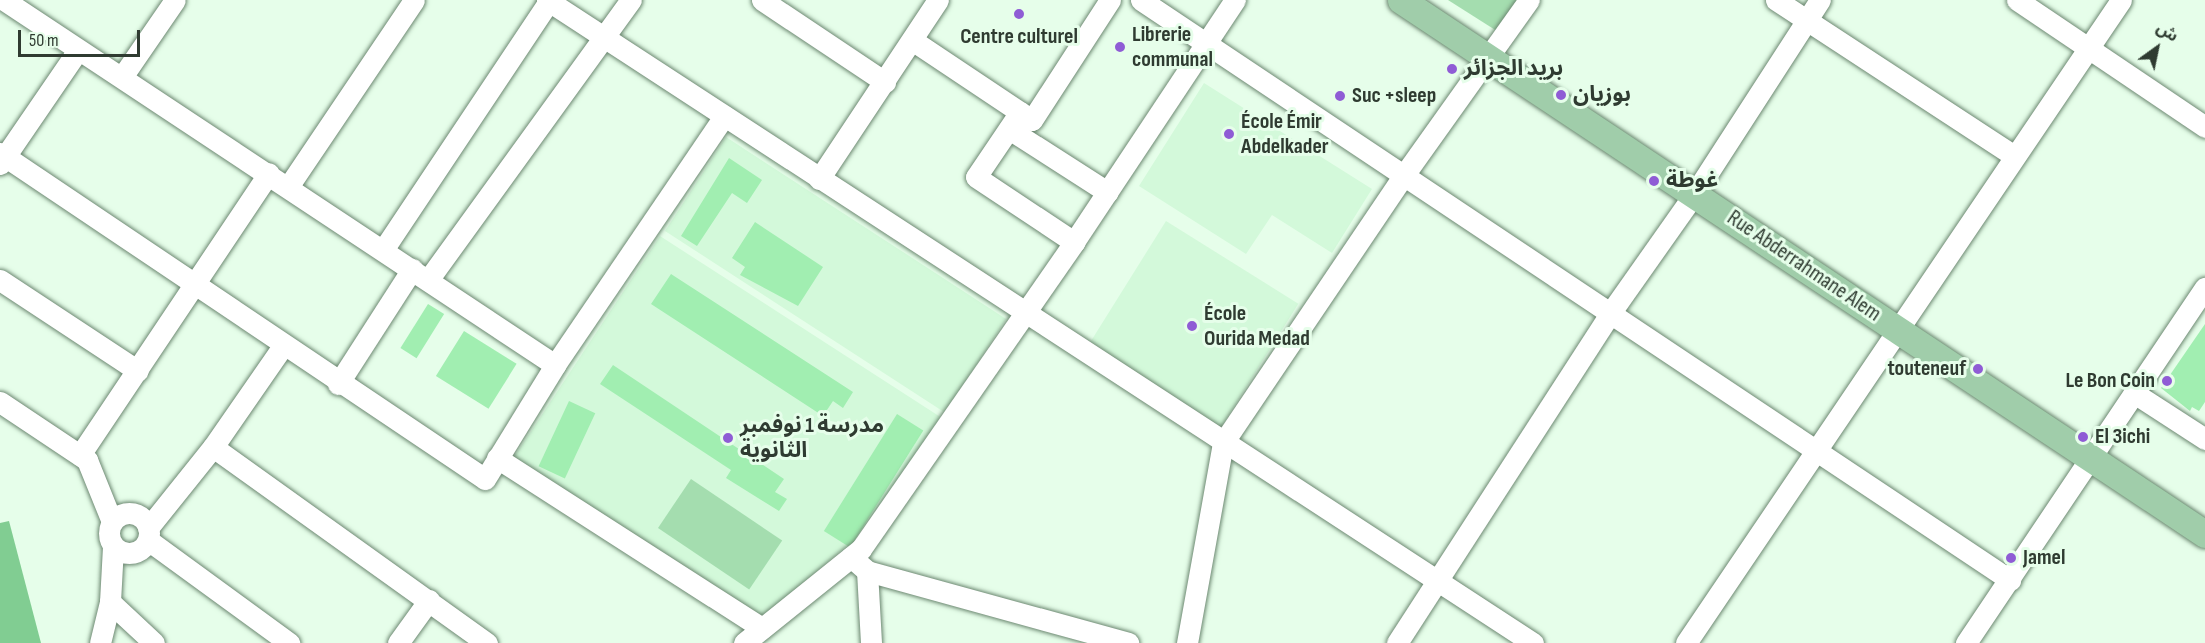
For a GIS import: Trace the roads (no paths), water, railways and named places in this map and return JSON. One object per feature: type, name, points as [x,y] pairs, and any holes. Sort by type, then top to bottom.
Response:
[{"type":"main road","name":"Rue Abderrahmane Alem","points":[[1401,0],[1695,193],[2205,534]]},
{"type":"street","points":[[4,0],[555,365]]},
{"type":"street","points":[[122,77],[175,0]]},
{"type":"street","points":[[288,186],[414,0]]},
{"type":"street","points":[[338,384],[631,0]]},
{"type":"street","points":[[819,179],[938,0]]},
{"type":"street","points":[[1015,120],[1032,120],[1110,0]]},
{"type":"street","points":[[1141,0],[2010,580]]},
{"type":"street","points":[[744,643],[861,549],[1025,314],[1235,0]]},
{"type":"street","points":[[1187,643],[1224,443],[1404,175],[1529,0]]},
{"type":"street","points":[[1776,0],[2013,155]]},
{"type":"street","points":[[1397,643],[1611,312],[1695,193],[1820,0]]},
{"type":"street","points":[[2017,0],[2205,127]]},
{"type":"street","points":[[1686,643],[1815,448],[1899,330],[2013,155],[2121,0]]},
{"type":"street","points":[[384,250],[548,1],[1533,643]]},
{"type":"street","points":[[768,2],[885,82]]},
{"type":"street","points":[[912,40],[1107,192]]},
{"type":"street","points":[[78,50],[2,158],[196,286],[338,384],[485,478],[555,365],[724,116]]},
{"type":"street","points":[[1015,120],[976,177],[1074,242]]},
{"type":"street","points":[[80,455],[196,286],[268,173]]},
{"type":"street","points":[[0,280],[138,371]]},
{"type":"street","points":[[1966,643],[2205,288]]},
{"type":"street","points":[[100,643],[110,602],[126,564],[213,447],[283,346]]},
{"type":"street","points":[[2134,393],[2205,439]]},
{"type":"street","points":[[0,402],[87,460],[112,522],[108,535],[113,547],[110,602]]},
{"type":"street","points":[[213,447],[487,643]]},
{"type":"street","points":[[497,458],[762,628]]},
{"type":"street","points":[[112,522],[132,514],[142,518],[146,540],[289,643]]},
{"type":"street","points":[[113,547],[126,554],[146,540]]},
{"type":"street","points":[[851,557],[867,571],[1082,637],[1128,643]]},
{"type":"street","points":[[867,571],[871,643]]},
{"type":"street","points":[[398,643],[429,600]]},
{"type":"street","points":[[110,602],[154,643]]},
{"type":"place","name":"Centre culturel","points":[[1019,14]]},
{"type":"place","name":"Librerie communal","points":[[1120,47]]},
{"type":"place","name":"بريد الجزائر","points":[[1452,69]]},
{"type":"place","name":"بوزيان","points":[[1561,95]]},
{"type":"place","name":"Suc +sleep","points":[[1340,96]]},
{"type":"place","name":"École Émir Abdelkader","points":[[1229,134]]},
{"type":"place","name":"غوطة","points":[[1654,181]]},
{"type":"place","name":"École Ourida Medad","points":[[1192,326]]},
{"type":"place","name":"touteneuf","points":[[1978,369]]},
{"type":"place","name":"Le Bon Coin","points":[[2167,381]]},
{"type":"place","name":"El 3ichi","points":[[2083,437]]},
{"type":"place","name":"مدرسة 1 نوفمبر الثانوية","points":[[728,438]]},
{"type":"place","name":"Jamel","points":[[2011,558]]}]
